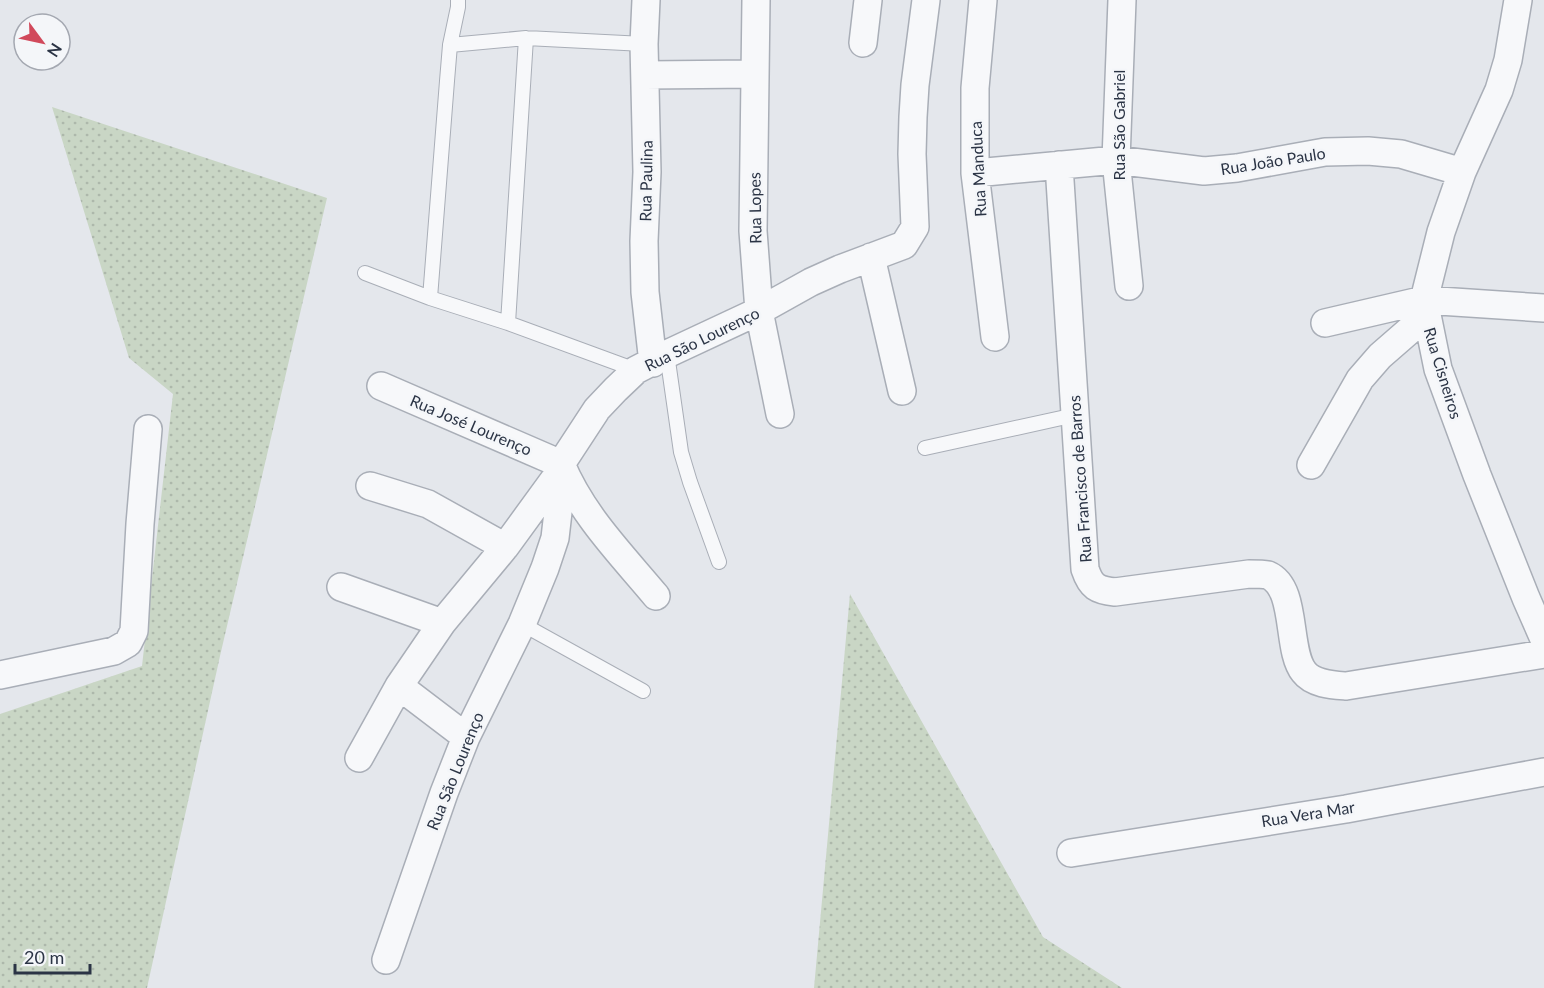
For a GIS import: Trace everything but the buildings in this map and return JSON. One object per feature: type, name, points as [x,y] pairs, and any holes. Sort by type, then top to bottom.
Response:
[{"type":"street","name":"Rua Paulina","points":[[646,0],[644,44],[647,172],[644,241],[645,291],[652,362]]},
{"type":"street","name":"Rua Lopes","points":[[756,0],[753,231],[759,311],[780,414]]},
{"type":"street","points":[[863,43],[868,0]]},
{"type":"street","name":"Rua São Lourenço","points":[[386,960],[466,737],[522,624],[545,568],[555,538],[559,471],[597,409],[616,389],[652,362],[759,311],[811,282],[904,245],[915,227],[912,154],[915,85],[926,0]]},
{"type":"street","name":"Rua Manduca","points":[[983,0],[975,88],[975,173],[995,337]]},
{"type":"street","name":"Rua São Gabriel","points":[[1122,0],[1116,160],[1129,286]]},
{"type":"street","name":"Rua Cisneiros","points":[[1518,0],[1510,52],[1499,90],[1462,172],[1441,232],[1425,308],[1438,369],[1477,475],[1544,639]]},
{"type":"street","points":[[645,75],[755,74]]},
{"type":"street","name":"Rua João Paulo","points":[[975,173],[1116,160],[1204,171],[1237,168],[1325,152],[1368,151],[1401,154],[1462,172]]},
{"type":"street","name":"Rua Francisco de Barros","points":[[1059,165],[1085,569],[1089,581],[1097,588],[1115,592],[1249,574],[1268,575],[1279,584],[1284,595],[1298,663],[1304,674],[1314,680],[1329,684],[1346,686],[1544,654]]},
{"type":"street","points":[[871,257],[902,391]]},
{"type":"street","points":[[1311,465],[1360,379],[1425,308]]},
{"type":"street","points":[[1325,324],[1425,308],[1544,308]]},
{"type":"street","name":"Rua José Lourenço","points":[[381,386],[559,471]]},
{"type":"street","points":[[0,675],[114,651],[128,643],[134,631],[147,429]]},
{"type":"street","points":[[359,758],[399,686],[442,623],[505,547],[559,471],[592,520],[656,596]]},
{"type":"street","points":[[370,486],[428,504],[505,547]]},
{"type":"street","points":[[341,586],[442,623]]},
{"type":"street","points":[[399,686],[466,737]]},
{"type":"street","name":"Rua Vera Mar","points":[[1071,853],[1346,808],[1544,772]]},
{"type":"lane","points":[[430,298],[450,45],[458,0]]},
{"type":"lane","points":[[450,45],[526,38],[644,44]]},
{"type":"lane","points":[[508,323],[526,38]]},
{"type":"lane","points":[[365,273],[430,298],[508,323],[652,362],[690,482],[719,562]]},
{"type":"lane","points":[[925,448],[1076,415]]},
{"type":"lane","points":[[522,624],[643,691]]},
{"type":"green space","points":[[52,107],[327,198],[220,656],[147,988],[0,988],[0,714],[142,666],[173,394],[129,358]]},
{"type":"green space","points":[[850,594],[1043,937],[1122,988],[814,988]]}]
